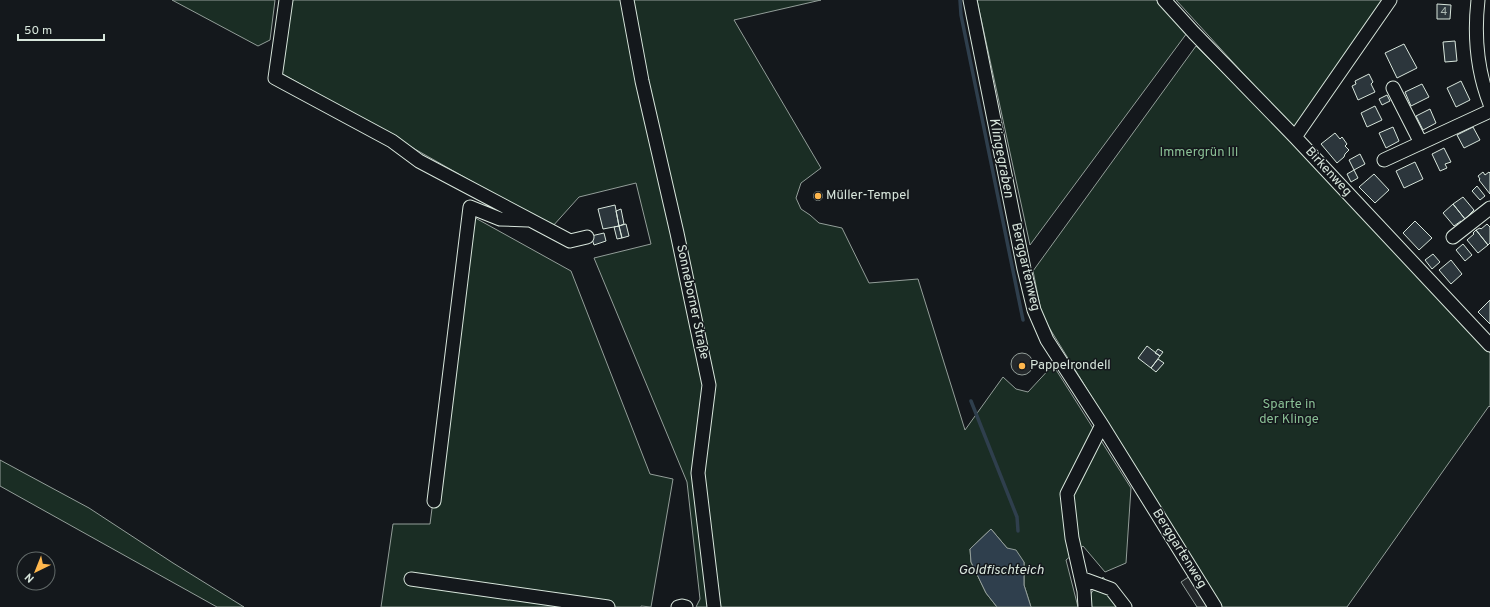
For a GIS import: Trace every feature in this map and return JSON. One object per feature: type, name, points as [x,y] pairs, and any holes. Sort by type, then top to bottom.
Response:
[{"type":"street","points":[[286,0],[275,78],[392,141],[419,161],[570,241],[587,237]]},
{"type":"street","name":"Sonneborner Straße","points":[[627,0],[642,81],[677,232],[709,385],[698,473],[714,607]]},
{"type":"street","name":"Berggartenweg","points":[[970,0],[1024,269],[1034,310],[1047,340],[1102,425],[1215,607]]},
{"type":"street","name":"Birkenweg","points":[[1164,0],[1295,137],[1490,346]]},
{"type":"street","points":[[1295,137],[1390,0]]},
{"type":"street","points":[[1478,0],[1476,38],[1478,61],[1481,79],[1490,104]]},
{"type":"street","points":[[1393,88],[1421,143]]},
{"type":"street","points":[[1384,160],[1490,111]]},
{"type":"street","points":[[434,501],[470,207],[500,219],[530,220]]},
{"type":"street","points":[[1453,237],[1490,208]]},
{"type":"street","points":[[1085,607],[1081,578],[1072,538],[1067,494],[1102,425]]},
{"type":"street","points":[[1081,578],[1111,589],[1125,607]]},
{"type":"street","points":[[411,579],[608,607]]},
{"type":"street","points":[[678,607],[686,607]]},
{"type":"green space","points":[[172,0],[275,0],[270,40],[258,46]]},
{"type":"green space","points":[[292,0],[821,0],[734,20],[821,168],[801,183],[796,198],[801,209],[819,223],[842,228],[869,283],[918,279],[965,430],[1003,377],[1016,389],[1028,392],[1053,365],[1131,488],[1126,563],[1105,572],[1083,546],[1066,560],[1078,607],[1031,607],[1024,585],[1024,562],[1007,548],[991,529],[970,549],[971,562],[986,593],[997,607],[696,607],[700,599],[687,482],[594,258],[651,244],[636,183],[579,197],[552,227],[281,73]]},
{"type":"green space","points":[[977,0],[1156,0],[1187,33],[1030,245]]},
{"type":"green space","points":[[1176,0],[1385,0],[1294,129]]},
{"type":"green space","name":"Sparte in der Klinge","points":[[1196,46],[1290,140],[1490,353],[1490,407],[1489,406],[1347,607],[1221,607],[1042,316],[1033,271]]},
{"type":"green space","points":[[470,215],[571,271],[650,474],[673,479],[651,607],[381,607],[393,524],[430,524]]},
{"type":"green space","points":[[0,460],[89,508],[244,607],[217,607],[0,486]]},
{"type":"green space","points":[[1103,577],[1127,607],[1083,607],[1084,603]]},
{"type":"shaded area","name":"Pappelrondell","points":[[1018,353],[1026,353],[1033,360],[1033,368],[1026,375],[1018,375],[1011,368],[1011,360]]},
{"type":"shaded area","points":[[1190,576],[1210,607],[1197,607],[1181,582]]},
{"type":"water","name":"Goldfischteich","points":[[991,529],[1007,548],[1016,550],[1024,562],[1024,585],[1031,607],[997,607],[986,593],[971,562],[970,549]]},
{"type":"building","points":[[1437,4],[1451,5],[1450,19],[1437,19]]},
{"type":"building","points":[[1455,41],[1457,61],[1445,62],[1443,42]]},
{"type":"building","points":[[1404,44],[1417,68],[1397,78],[1385,53]]},
{"type":"building","points":[[1369,74],[1373,82],[1371,84],[1375,92],[1358,100],[1352,86],[1356,84],[1355,81]]},
{"type":"building","points":[[1461,81],[1470,100],[1456,107],[1447,88]]},
{"type":"building","points":[[1422,84],[1429,97],[1411,106],[1405,92]]},
{"type":"building","points":[[1387,95],[1390,101],[1382,105],[1379,99]]},
{"type":"building","points":[[1375,106],[1382,120],[1367,127],[1361,113]]},
{"type":"building","points":[[1430,109],[1436,123],[1423,130],[1416,116]]},
{"type":"building","points":[[1393,127],[1399,141],[1386,148],[1379,133]]},
{"type":"building","points":[[1473,127],[1480,140],[1464,148],[1457,135]]},
{"type":"building","points":[[1335,133],[1340,139],[1342,137],[1347,144],[1345,146],[1349,150],[1337,163],[1321,144]]},
{"type":"building","points":[[1444,148],[1451,162],[1445,164],[1447,168],[1440,171],[1432,154]]},
{"type":"building","points":[[1360,154],[1365,164],[1354,170],[1349,160]]},
{"type":"building","points":[[1415,162],[1423,179],[1404,188],[1396,171]]},
{"type":"building","points":[[1354,170],[1358,178],[1351,182],[1347,174]]},
{"type":"building","points":[[1483,172],[1485,175],[1489,172],[1490,173],[1490,194],[1479,180],[1480,179],[1478,176]]},
{"type":"building","points":[[1374,174],[1389,190],[1375,203],[1359,187]]},
{"type":"building","points":[[1477,186],[1485,196],[1480,200],[1472,191]]},
{"type":"building","name":"Müller-Tempel","points":[[816,192],[820,192],[822,196],[820,200],[816,200],[814,198],[814,194]]},
{"type":"building","points":[[1463,197],[1474,210],[1465,219],[1453,204]]},
{"type":"building","points":[[1453,204],[1465,219],[1454,226],[1443,213]]},
{"type":"building","points":[[615,205],[619,226],[603,229],[598,209]]},
{"type":"building","points":[[621,209],[624,224],[619,226],[616,211]]},
{"type":"building","points":[[1415,221],[1432,238],[1419,250],[1403,233]]},
{"type":"building","points":[[626,224],[629,236],[622,238],[619,226]]},
{"type":"building","points":[[1487,224],[1490,227],[1490,243],[1488,245],[1476,230],[1481,229]]},
{"type":"building","points":[[619,226],[622,238],[617,239],[614,227]]},
{"type":"building","points":[[1476,230],[1488,245],[1478,253],[1467,240]]},
{"type":"building","points":[[604,233],[606,241],[594,245],[591,236]]},
{"type":"building","points":[[1463,244],[1472,255],[1465,261],[1456,250]]},
{"type":"building","points":[[1433,254],[1440,262],[1432,269],[1425,260]]},
{"type":"building","points":[[1451,260],[1462,274],[1451,284],[1439,270]]},
{"type":"building","points":[[1490,300],[1490,324],[1478,312]]},
{"type":"building","points":[[1147,346],[1160,356],[1151,368],[1138,358]]},
{"type":"building","points":[[1158,349],[1163,352],[1160,356],[1155,353]]},
{"type":"building","points":[[1158,359],[1164,363],[1156,372],[1151,368]]},
{"type":"waterway","name":"Klingegraben","points":[[960,0],[961,15],[1023,320]]},
{"type":"waterway","name":"Klingegraben","points":[[971,401],[1017,517],[1018,531]]},
{"type":"place","name":"Müller-Tempel","points":[[818,196]]},
{"type":"place","name":"Pappelrondell","points":[[1022,366]]},
{"type":"park label","name":"Immergrün III","points":[[1199,153]]}]
